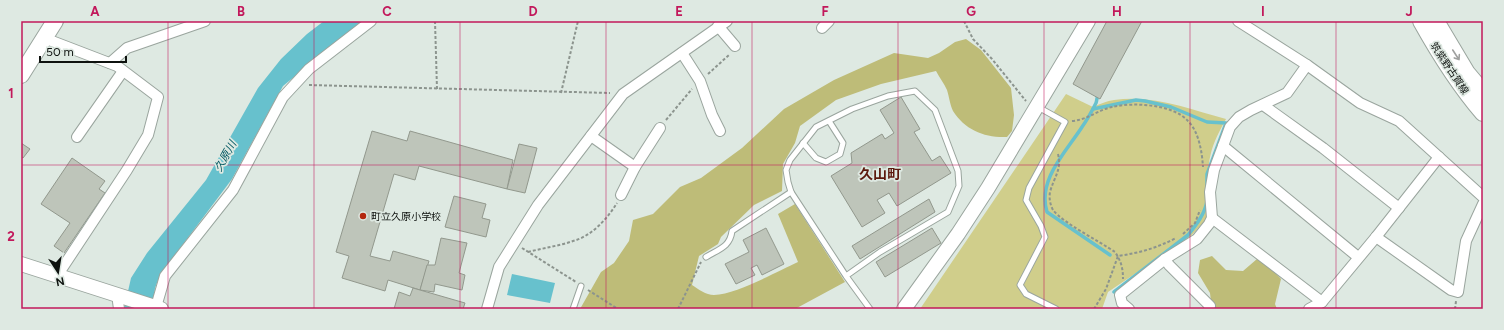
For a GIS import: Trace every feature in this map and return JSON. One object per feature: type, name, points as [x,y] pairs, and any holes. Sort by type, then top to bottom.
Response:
[{"type":"main road","points":[[21,75],[55,21]]},
{"type":"main road","name":"筑紫野古賀線","points":[[1421,21],[1440,56],[1465,92],[1483,113]]},
{"type":"main road","name":"筑紫野古賀線","points":[[1436,21],[1453,51],[1481,85]]},
{"type":"street","points":[[110,63],[127,48],[205,21]]},
{"type":"street","points":[[21,264],[120,300],[158,307],[165,276],[233,190],[283,97],[309,69],[371,21]]},
{"type":"street","points":[[904,309],[958,234],[988,188],[1088,21]]},
{"type":"street","points":[[1238,21],[1307,64],[1360,103],[1399,121],[1483,197]]},
{"type":"street","points":[[487,309],[499,267],[538,205],[623,94],[723,24],[735,46]]},
{"type":"street","points":[[44,38],[117,66],[158,98],[148,135],[127,170],[57,276]]},
{"type":"street","points":[[682,53],[700,81],[712,115],[720,131]]},
{"type":"street","points":[[1129,309],[1122,303],[1120,295],[1124,290],[1165,259],[1197,239],[1209,224],[1212,218],[1210,192],[1214,170],[1230,127],[1234,122],[1251,110],[1288,93],[1307,64]]},
{"type":"street","points":[[77,137],[122,70]]},
{"type":"street","points":[[1262,105],[1323,148],[1398,208]]},
{"type":"street","points":[[621,195],[635,167],[660,128]]},
{"type":"street","points":[[592,136],[635,167]]},
{"type":"street","points":[[1222,146],[1358,257]]},
{"type":"street","points":[[1310,309],[1322,302],[1358,257],[1376,238],[1439,157]]},
{"type":"street","points":[[1376,238],[1450,290],[1458,292],[1466,241],[1483,204]]},
{"type":"street","points":[[1212,218],[1322,302]]},
{"type":"street","points":[[1165,259],[1169,265],[1210,306],[1210,309]]},
{"type":"lane","points":[[846,276],[880,252],[948,212],[958,186],[958,171],[935,110],[915,91],[888,96],[852,109],[816,127],[790,160],[786,170],[788,182],[792,192],[846,276],[870,309]]},
{"type":"lane","points":[[1036,109],[1065,122],[1029,188],[1026,200],[1042,226],[1045,237],[1020,285],[1026,294],[1056,309]]},
{"type":"lane","points":[[803,143],[816,158],[826,162],[840,154],[843,143],[829,121]]},
{"type":"lane","points":[[706,257],[728,243],[731,238],[732,231],[792,192]]},
{"type":"lane","points":[[573,309],[580,286]]},
{"type":"path","points":[[434,21],[437,89]]},
{"type":"path","points":[[561,93],[578,21]]},
{"type":"path","points":[[964,21],[973,39],[1036,109]]},
{"type":"path","points":[[295,85],[623,94]]},
{"type":"path","points":[[1065,122],[1081,120],[1094,113],[1112,107],[1140,105],[1161,107],[1188,120],[1197,135],[1202,156],[1203,169]]},
{"type":"path","points":[[1052,148],[1057,151],[1060,162],[1059,171],[1052,183],[1049,198],[1052,208],[1060,217],[1115,252],[1123,268],[1124,290]]},
{"type":"path","points":[[528,252],[574,241],[584,237],[609,215],[621,195]]},
{"type":"path","points":[[1118,256],[1141,252],[1159,246],[1182,235],[1195,223],[1201,208]]},
{"type":"path","points":[[514,243],[618,309]]},
{"type":"path","points":[[1094,309],[1106,289],[1118,256]]},
{"type":"path","points":[[678,309],[700,262],[706,257]]},
{"type":"shaded area","points":[[966,39],[981,50],[1011,88],[1014,115],[1012,131],[1007,137],[991,136],[976,132],[963,123],[953,111],[947,90],[936,71],[881,84],[836,100],[800,126],[795,143],[783,164],[782,191],[754,205],[721,237],[718,244],[699,256],[692,285],[708,294],[723,294],[745,287],[798,262],[778,214],[795,204],[845,282],[795,309],[580,309],[601,272],[614,263],[629,241],[633,220],[653,214],[680,187],[701,178],[742,148],[784,109],[834,80],[894,53],[928,58],[939,53],[955,42]]},
{"type":"shaded area","points":[[1066,94],[1093,107],[1114,100],[1142,99],[1185,107],[1226,119],[1215,141],[1208,168],[1210,215],[1191,236],[1108,292],[1102,309],[920,309]]},
{"type":"shaded area","points":[[1212,256],[1226,270],[1243,271],[1257,259],[1272,269],[1281,279],[1275,304],[1277,309],[1212,309],[1210,293],[1198,273],[1200,260]]},
{"type":"water","name":"久原川","points":[[324,21],[362,21],[283,86],[232,179],[160,275],[155,288],[153,309],[124,309],[131,278],[147,253],[206,180],[258,88],[281,59],[307,34]]},
{"type":"water","points":[[512,274],[555,283],[550,303],[507,295]]},
{"type":"building","points":[[1107,21],[1142,21],[1100,99],[1073,84]]},
{"type":"building","points":[[901,97],[920,129],[914,132],[932,161],[940,156],[951,173],[897,206],[889,193],[877,200],[885,213],[862,227],[831,176],[852,163],[851,153],[882,134],[885,139],[894,133],[880,110]]},
{"type":"building","points":[[372,131],[407,141],[410,131],[513,160],[507,189],[419,166],[415,180],[394,174],[370,256],[390,261],[393,251],[429,261],[420,290],[388,280],[385,291],[342,278],[349,256],[336,252]]},
{"type":"building","points":[[21,143],[30,149],[23,158],[21,157]]},
{"type":"building","points":[[519,144],[537,148],[525,193],[507,189]]},
{"type":"building","points":[[72,158],[105,181],[99,189],[105,193],[64,253],[54,246],[70,223],[41,204]]},
{"type":"building","points":[[454,196],[486,204],[482,218],[490,220],[486,237],[445,227]]},
{"type":"building","points":[[929,199],[935,212],[860,259],[852,246]]},
{"type":"building","points":[[766,228],[784,264],[762,275],[757,265],[751,268],[755,275],[736,284],[725,264],[749,252],[743,240]]},
{"type":"building","points":[[932,228],[941,243],[885,277],[876,262]]},
{"type":"building","points":[[441,238],[467,243],[459,273],[465,275],[462,290],[435,284],[434,292],[420,290],[427,265],[435,265]]},
{"type":"building","points":[[413,288],[465,303],[463,309],[394,309],[399,292],[410,296]]},
{"type":"waterway","points":[[1098,94],[1096,103],[1088,118],[1061,156],[1049,178],[1045,200],[1047,212],[1110,255]]},
{"type":"waterway","points":[[1093,109],[1136,100],[1171,107],[1207,122],[1226,123],[1207,174],[1207,185]]},
{"type":"waterway","points":[[1114,292],[1188,235],[1202,215],[1207,201]]},
{"type":"place","name":"町立久原小学校","points":[[363,216]]},
{"type":"district","name":"久山町","points":[[880,174]]}]
